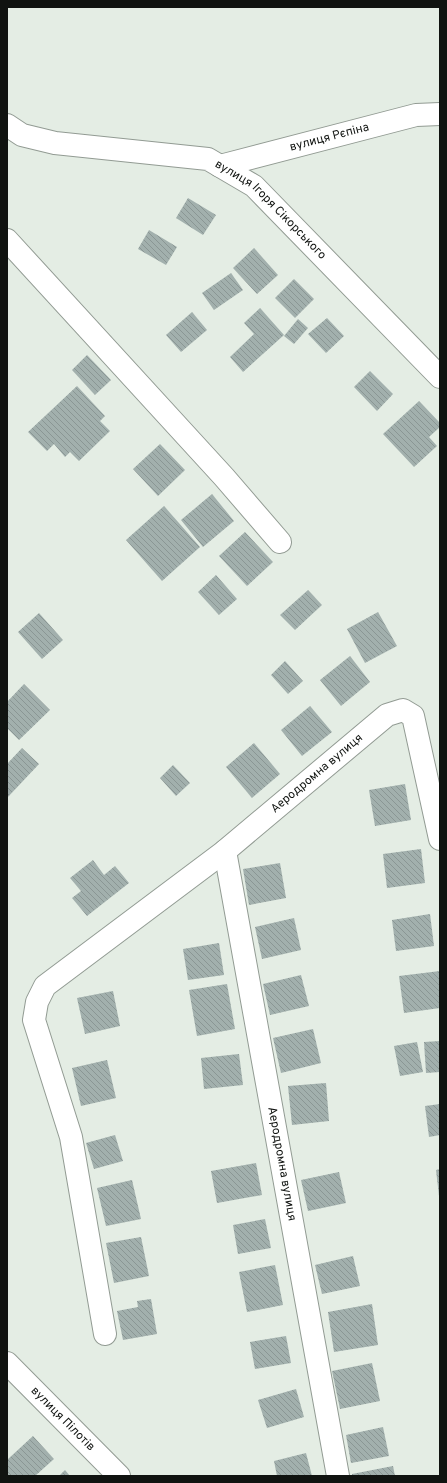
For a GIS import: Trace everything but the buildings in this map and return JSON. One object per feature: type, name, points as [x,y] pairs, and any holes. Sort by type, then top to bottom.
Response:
[{"type":"street","name":"вулиця Рєпіна","points":[[220,166],[416,115],[440,114]]},
{"type":"street","name":"вулиця Ігоря Сікорського","points":[[7,125],[22,135],[55,143],[208,159],[254,186],[440,377]]},
{"type":"street","points":[[7,240],[224,477],[280,542]]},
{"type":"street","name":"Аеродромна вулиця","points":[[105,1334],[71,1138],[34,1020],[37,1002],[44,986],[225,851],[387,715],[403,710],[413,716],[440,840]]},
{"type":"street","name":"Аеродромна вулиця","points":[[225,851],[338,1476]]},
{"type":"street","name":"вулиця Пілотів","points":[[7,1363],[119,1476]]}]
